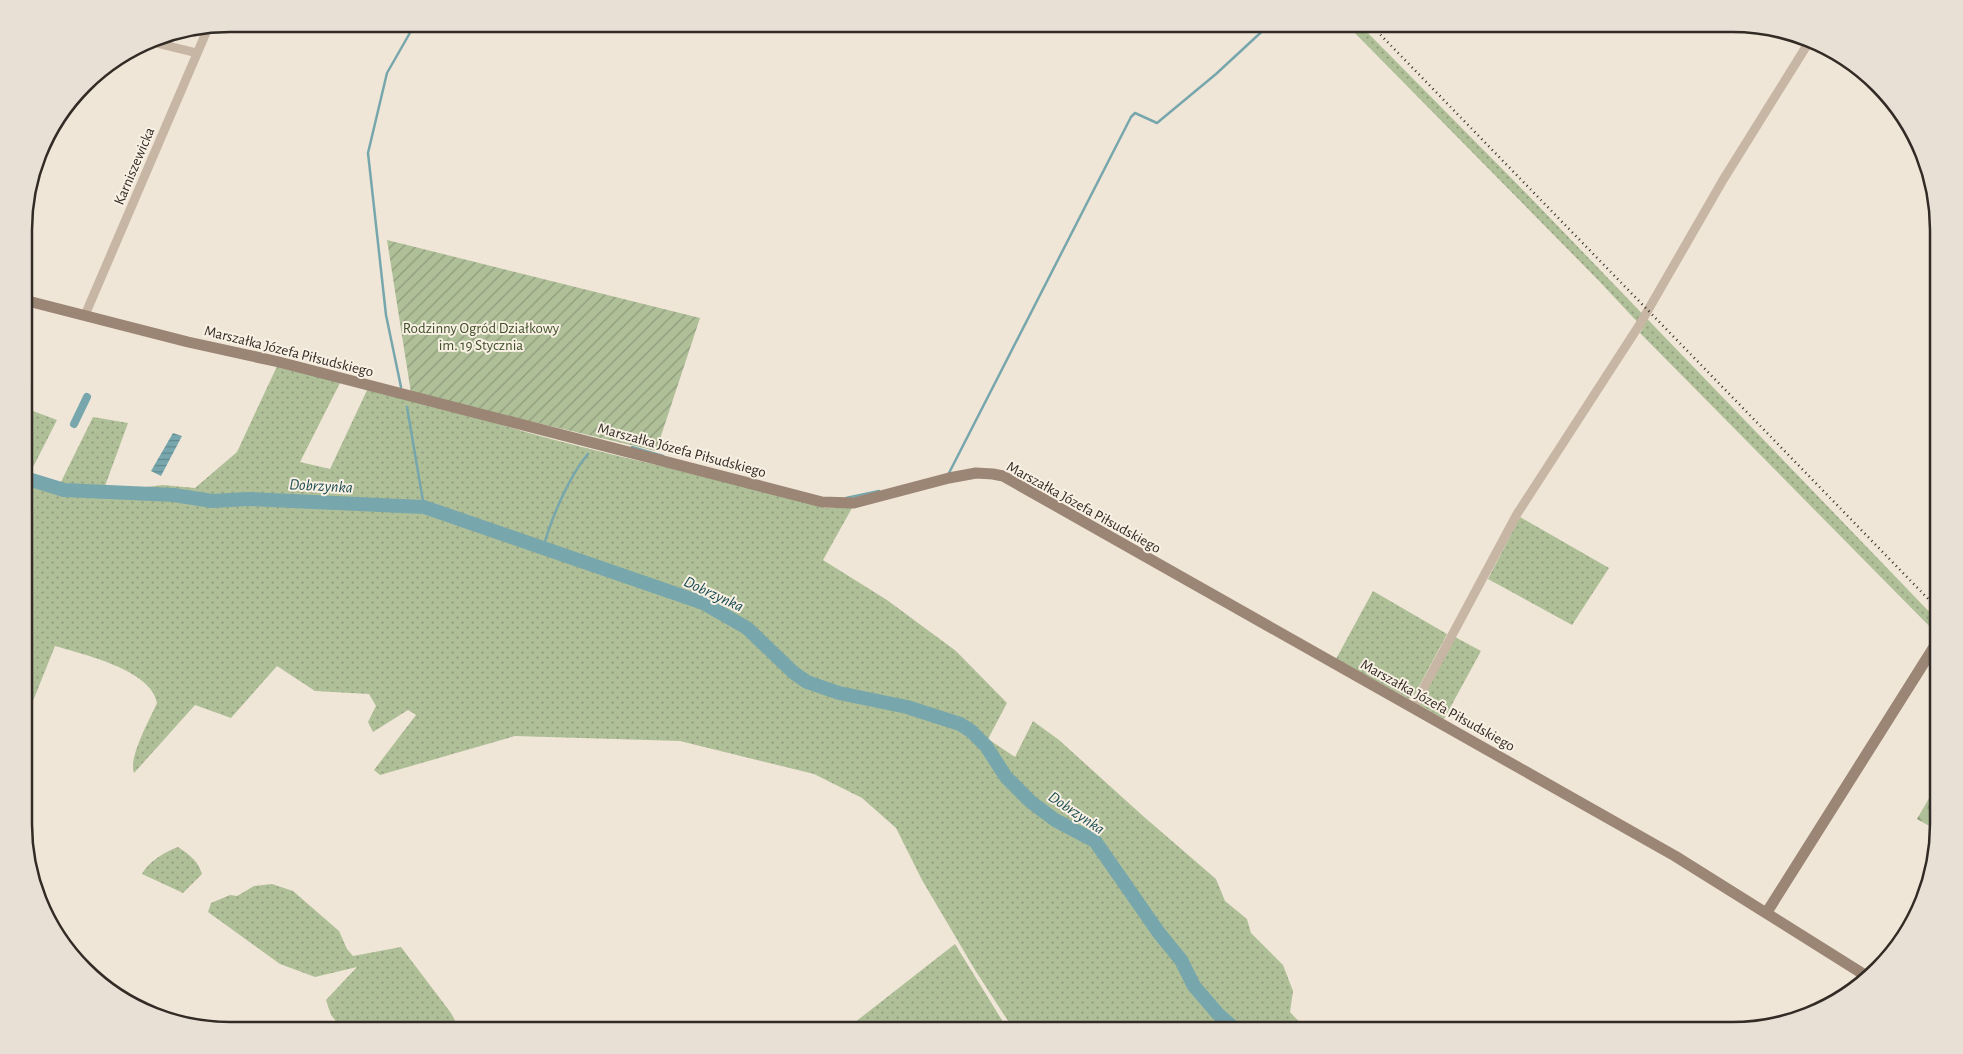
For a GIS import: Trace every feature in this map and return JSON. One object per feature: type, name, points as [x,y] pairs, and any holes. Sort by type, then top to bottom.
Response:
[{"type":"street","name":"Karniszewicka","points":[[85,315],[206,34]]},
{"type":"street","points":[[161,45],[197,54]]},
{"type":"street","points":[[1412,708],[1517,514],[1640,324],[1723,180],[1806,47]]},
{"type":"street","name":"Marszałka Józefa Piłsudskiego","points":[[32,302],[629,451],[822,502],[854,503],[976,473],[1003,476],[1675,856],[1862,973]]},
{"type":"street","points":[[1767,912],[1930,653]]},
{"type":"green space","points":[[1354,32],[1367,32],[1526,193],[1930,613],[1930,627],[1640,333],[1643,328]]},
{"type":"green space","name":"Rodzinny Ogród Działkowy im. 19 Stycznia","points":[[387,240],[700,318],[656,451],[411,393]]},
{"type":"green space","points":[[279,362],[342,379],[300,462],[330,469],[369,386],[597,451],[822,502],[824,508],[852,508],[823,560],[887,600],[956,651],[1007,703],[988,739],[1015,757],[1033,721],[1059,740],[1216,879],[1225,901],[1247,919],[1251,933],[1283,965],[1293,991],[1290,1012],[1299,1022],[1009,1022],[975,970],[922,880],[896,828],[862,798],[814,774],[680,741],[515,736],[380,775],[374,770],[416,715],[408,710],[373,732],[368,722],[376,706],[369,694],[315,691],[277,666],[231,718],[195,705],[134,773],[133,766],[137,748],[157,703],[152,691],[143,681],[114,665],[55,646],[32,704],[32,478],[59,486],[93,417],[128,423],[105,486],[137,488],[163,485],[195,488],[237,452]]},
{"type":"green space","points":[[32,411],[57,420],[32,469]]},
{"type":"green space","points":[[1520,517],[1609,568],[1572,625],[1488,579]]},
{"type":"green space","points":[[1373,591],[1447,634],[1415,694],[1409,699],[1336,659]]},
{"type":"green space","points":[[1455,637],[1481,651],[1444,719],[1419,705]]},
{"type":"green space","points":[[1930,797],[1930,826],[1917,819]]},
{"type":"green space","points":[[178,847],[193,859],[202,874],[183,893],[142,874],[158,858]]},
{"type":"green space","points":[[272,884],[293,891],[339,931],[347,949],[353,956],[401,947],[456,1022],[337,1022],[331,1015],[326,1000],[357,967],[315,977],[280,964],[208,912],[211,903],[230,895],[237,896],[254,886]]},
{"type":"green space","points":[[955,944],[1003,1022],[855,1022]]},
{"type":"water","points":[[173,433],[182,436],[161,476],[151,471]]},
{"type":"waterway","points":[[401,387],[386,315],[368,153],[387,73],[410,32]]},
{"type":"waterway","points":[[949,473],[1131,117],[1135,113],[1157,123],[1216,74],[1261,32]]},
{"type":"waterway","points":[[74,424],[87,397]]},
{"type":"waterway","points":[[407,407],[424,507]]},
{"type":"waterway","points":[[632,447],[663,456]]},
{"type":"waterway","points":[[543,549],[550,525],[561,499],[574,474],[588,454]]},
{"type":"waterway","name":"Dobrzynka","points":[[32,480],[64,490],[174,495],[212,501],[248,499],[424,507],[703,603],[747,628],[794,673],[807,682],[839,693],[907,707],[960,724],[971,731],[986,746],[1006,777],[1031,802],[1055,820],[1095,841],[1159,933],[1181,960],[1194,986],[1227,1022]]},
{"type":"waterway","points":[[846,498],[879,491]]},
{"type":"railway","points":[[1378,32],[1930,601]]}]
